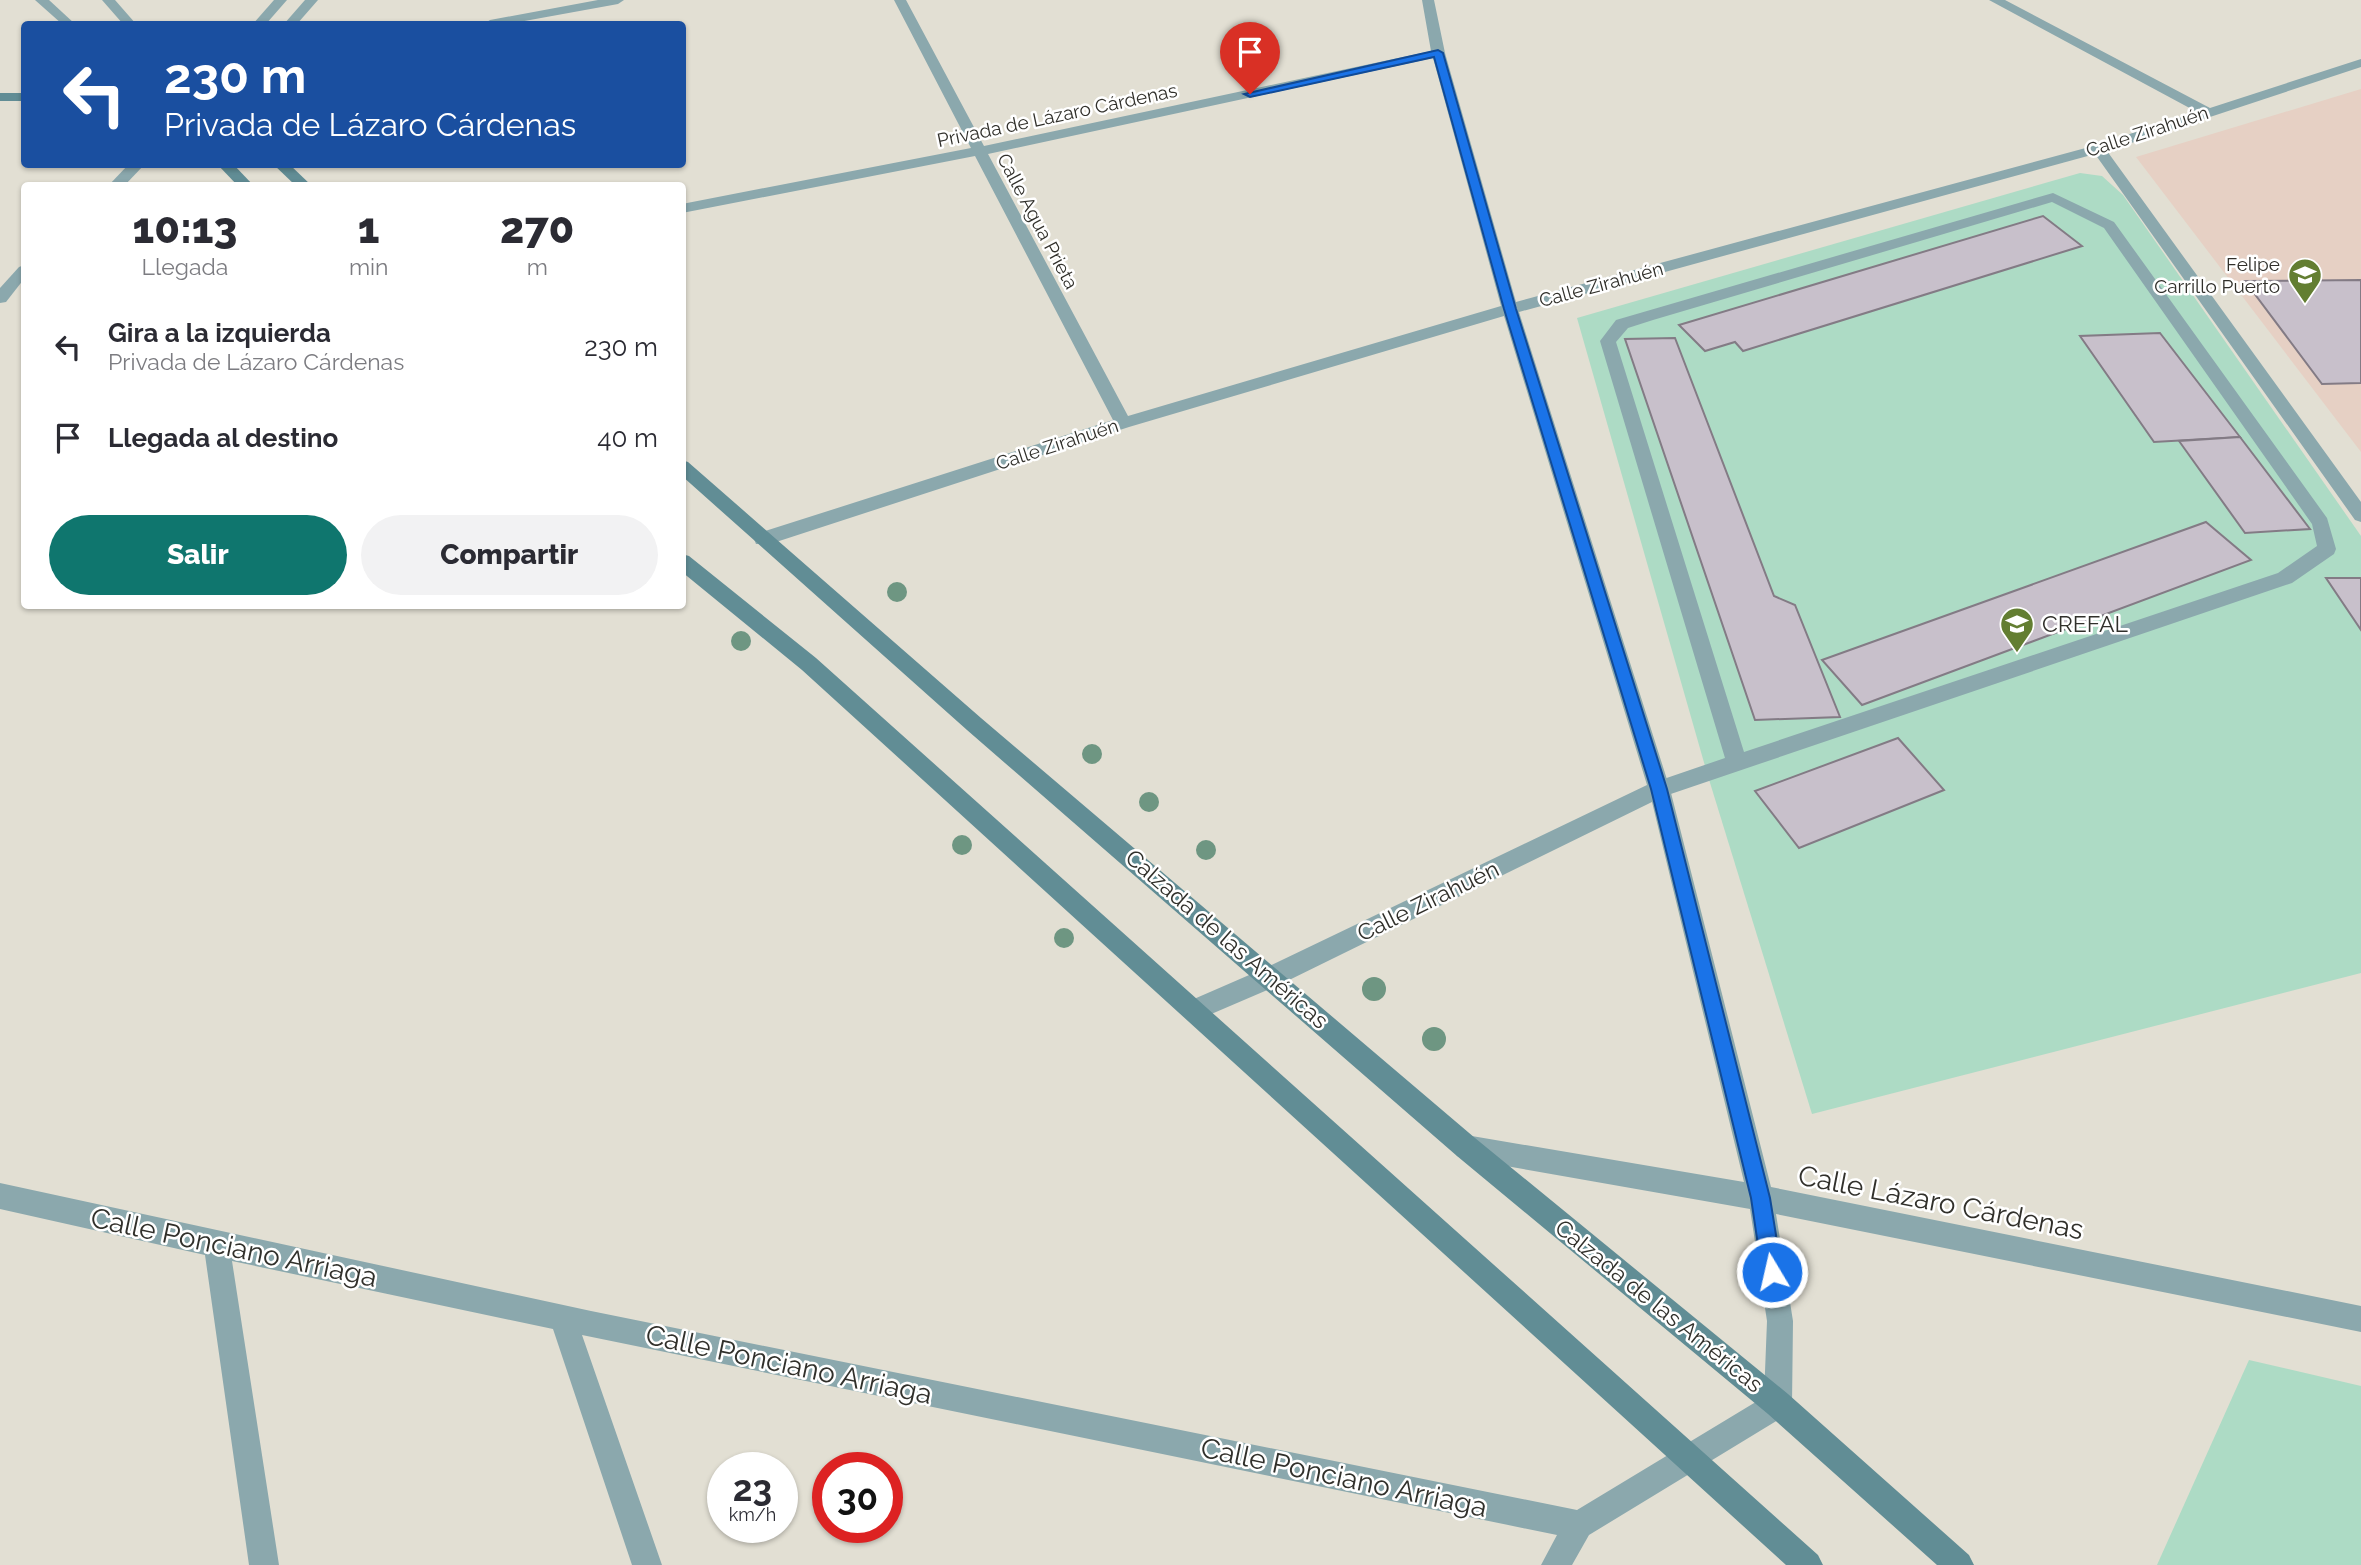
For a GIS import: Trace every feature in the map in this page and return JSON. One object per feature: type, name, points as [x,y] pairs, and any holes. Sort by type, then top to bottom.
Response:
[{"type":"main road","points":[[0,97],[21,97]]},
{"type":"main road","points":[[228,168],[243,182]]},
{"type":"main road","points":[[284,168],[300,182]]},
{"type":"main road","name":"Calzada de las Américas","points":[[686,470],[763,540],[1466,1147],[1778,1404],[1959,1565]]},
{"type":"main road","points":[[686,565],[809,664],[1808,1565]]},
{"type":"street","points":[[41,0],[66,21]]},
{"type":"street","points":[[108,0],[127,21]]},
{"type":"street","points":[[262,21],[281,0]]},
{"type":"street","points":[[293,21],[312,0]]},
{"type":"street","points":[[506,21],[618,0]]},
{"type":"street","name":"Calle Agua Prieta","points":[[900,0],[1123,423]]},
{"type":"street","points":[[1428,0],[1438,53],[1510,309],[1659,789],[1760,1198],[1780,1321],[1778,1404]]},
{"type":"street","points":[[1995,0],[2206,111]]},
{"type":"street","name":"Privada de Lázaro Cárdenas","points":[[686,208],[979,151],[1438,53]]},
{"type":"street","name":"Calle Zirahuén","points":[[763,540],[1123,423],[1510,309],[2098,149],[2206,111],[2361,63]]},
{"type":"street","points":[[2098,149],[2361,516]]},
{"type":"street","points":[[120,182],[134,168]]},
{"type":"street","name":"Calle Zirahuén","points":[[1195,1010],[1271,977],[1659,789],[1737,763],[2285,578],[2327,549],[2321,523],[2109,225],[2053,197],[1622,324],[1608,341],[1737,763]]},
{"type":"street","points":[[0,298],[21,274]]},
{"type":"street","name":"Calle Lázaro Cárdenas","points":[[1466,1147],[1760,1198],[2361,1319]]},
{"type":"street","name":"Calle Ponciano Arriaga","points":[[0,1196],[217,1245],[562,1317],[1579,1525]]},
{"type":"street","points":[[217,1245],[264,1565]]},
{"type":"street","points":[[562,1317],[647,1565]]},
{"type":"street","name":"Calzada de las Américas","points":[[1579,1525],[1778,1404]]},
{"type":"street","points":[[1556,1565],[1579,1525]]},
{"type":"shaded area","name":"Felipe Carrillo Puerto","points":[[2361,89],[2361,452],[2136,157]]},
{"type":"green space","name":"CREFAL","points":[[2080,173],[2102,176],[2123,195],[2361,536],[2361,973],[1812,1114],[1707,773],[1577,318]]},
{"type":"green space","points":[[2249,1360],[2361,1386],[2361,1565],[2157,1565]]},
{"type":"building","points":[[2043,216],[2082,246],[1743,351],[1735,342],[1705,351],[1679,325]]},
{"type":"building","points":[[2361,280],[2361,383],[2322,384],[2245,281]]},
{"type":"building","points":[[2160,333],[2240,437],[2154,442],[2080,336]]},
{"type":"building","points":[[1675,338],[1774,596],[1795,605],[1840,717],[1755,720],[1625,339]]},
{"type":"building","points":[[2240,437],[2310,529],[2245,533],[2179,441]]},
{"type":"building","points":[[2206,522],[2251,560],[1862,705],[1822,660]]},
{"type":"building","points":[[2326,578],[2361,578],[2361,630]]},
{"type":"building","points":[[1898,738],[1944,790],[1799,848],[1755,791]]},
{"type":"place","name":"Felipe Carrillo Puerto","points":[[2305,305]]},
{"type":"place","name":"CREFAL","points":[[2017,654]]},
{"type":"route","points":[[1250,94],[1438,53],[1510,309],[1659,789],[1760,1198],[1772,1272]]}]
